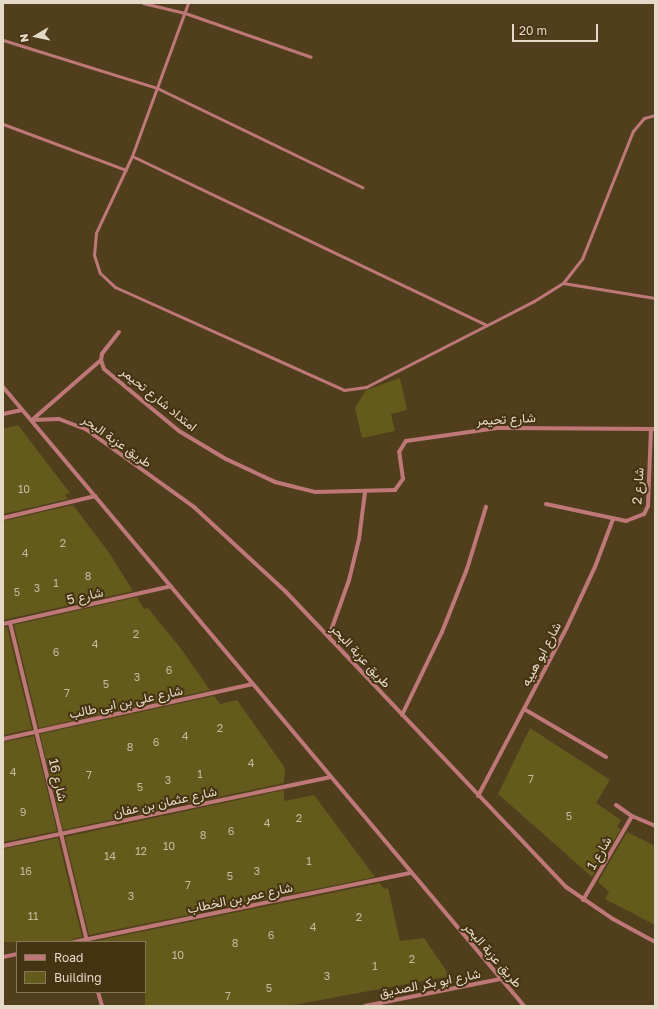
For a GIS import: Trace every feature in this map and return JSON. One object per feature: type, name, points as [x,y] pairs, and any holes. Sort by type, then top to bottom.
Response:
[{"type":"street","points":[[31,420],[101,360],[109,343],[119,332]]},
{"type":"street","name":"امتداد شارع تحيمر","points":[[101,360],[104,368],[179,431],[226,459],[275,482],[316,492],[365,492],[395,490],[400,485]]},
{"type":"street","name":"طريق عزبة البحر","points":[[3,387],[96,496],[410,873],[524,1006]]},
{"type":"street","points":[[3,414],[22,410]]},
{"type":"street","name":"طريق عزبة البحر","points":[[31,420],[59,419],[87,430],[194,507],[286,592],[542,863],[583,900],[655,942]]},
{"type":"street","name":"شارع تحيمر","points":[[400,485],[403,479],[399,452],[406,441],[498,428],[653,429]]},
{"type":"street","name":"شارع 2","points":[[546,504],[613,519],[626,521],[636,520],[646,510],[653,429]]},
{"type":"street","points":[[329,636],[349,580],[359,539],[365,492]]},
{"type":"street","points":[[3,518],[96,496]]},
{"type":"street","points":[[402,715],[442,632],[467,569],[486,507]]},
{"type":"street","name":"شارع ابو هيبه","points":[[478,796],[524,709],[595,567],[613,519]]},
{"type":"street","name":"شارع 5","points":[[3,624],[171,586]]},
{"type":"street","name":"شارع 16","points":[[10,623],[86,941]]},
{"type":"street","name":"شارع على بن ابى طالب","points":[[3,739],[253,684]]},
{"type":"street","points":[[524,709],[606,757]]},
{"type":"street","name":"شارع عثمان بن عفان","points":[[3,846],[331,777]]},
{"type":"street","points":[[616,804],[632,816],[655,826]]},
{"type":"street","name":"شارع 1","points":[[583,900],[632,816]]},
{"type":"street","name":"شارع عمر بن الخطاب","points":[[86,941],[410,873]]},
{"type":"street","points":[[3,956],[16,954]]},
{"type":"street","name":"شارع ابو بكر الصديق","points":[[365,1006],[500,979]]},
{"type":"street","points":[[98,993],[102,1006]]},
{"type":"lane","points":[[143,3],[185,14],[311,57]]},
{"type":"lane","points":[[188,3],[132,156],[96,233],[94,255],[100,273],[115,287],[344,390],[366,387],[488,325],[563,283],[582,259],[633,131],[644,118],[655,115]]},
{"type":"lane","points":[[3,40],[157,88],[362,187]]},
{"type":"lane","points":[[3,124],[126,170]]},
{"type":"lane","points":[[132,156],[488,325]]},
{"type":"lane","points":[[563,283],[655,298]]},
{"type":"building","points":[[400,378],[407,410],[391,414],[395,431],[362,438],[355,408],[366,390]]},
{"type":"building","points":[[18,425],[70,493],[65,494],[68,499],[3,514],[3,429]]},
{"type":"building","points":[[73,505],[110,554],[133,591],[3,620],[3,521]]},
{"type":"building","points":[[137,597],[144,609],[148,608],[182,650],[210,690],[39,728],[14,625]]},
{"type":"building","points":[[3,627],[7,627],[32,729],[3,735]]},
{"type":"building","points":[[214,696],[220,704],[237,700],[285,768],[284,783],[63,830],[40,734]]},
{"type":"building","points":[[530,728],[610,780],[596,803],[621,820],[617,827],[621,829],[592,877],[498,794]]},
{"type":"building","points":[[34,736],[57,831],[3,842],[3,742]]},
{"type":"building","points":[[284,790],[284,801],[314,795],[375,877],[89,935],[65,837]]},
{"type":"building","points":[[627,832],[655,846],[655,925],[605,899],[609,892],[598,882]]},
{"type":"building","points":[[58,838],[82,937],[73,939],[72,941],[3,942],[3,849]]},
{"type":"building","points":[[380,883],[384,889],[388,888],[400,941],[424,938],[450,976],[288,1006],[145,1006],[146,941],[96,941]]}]
